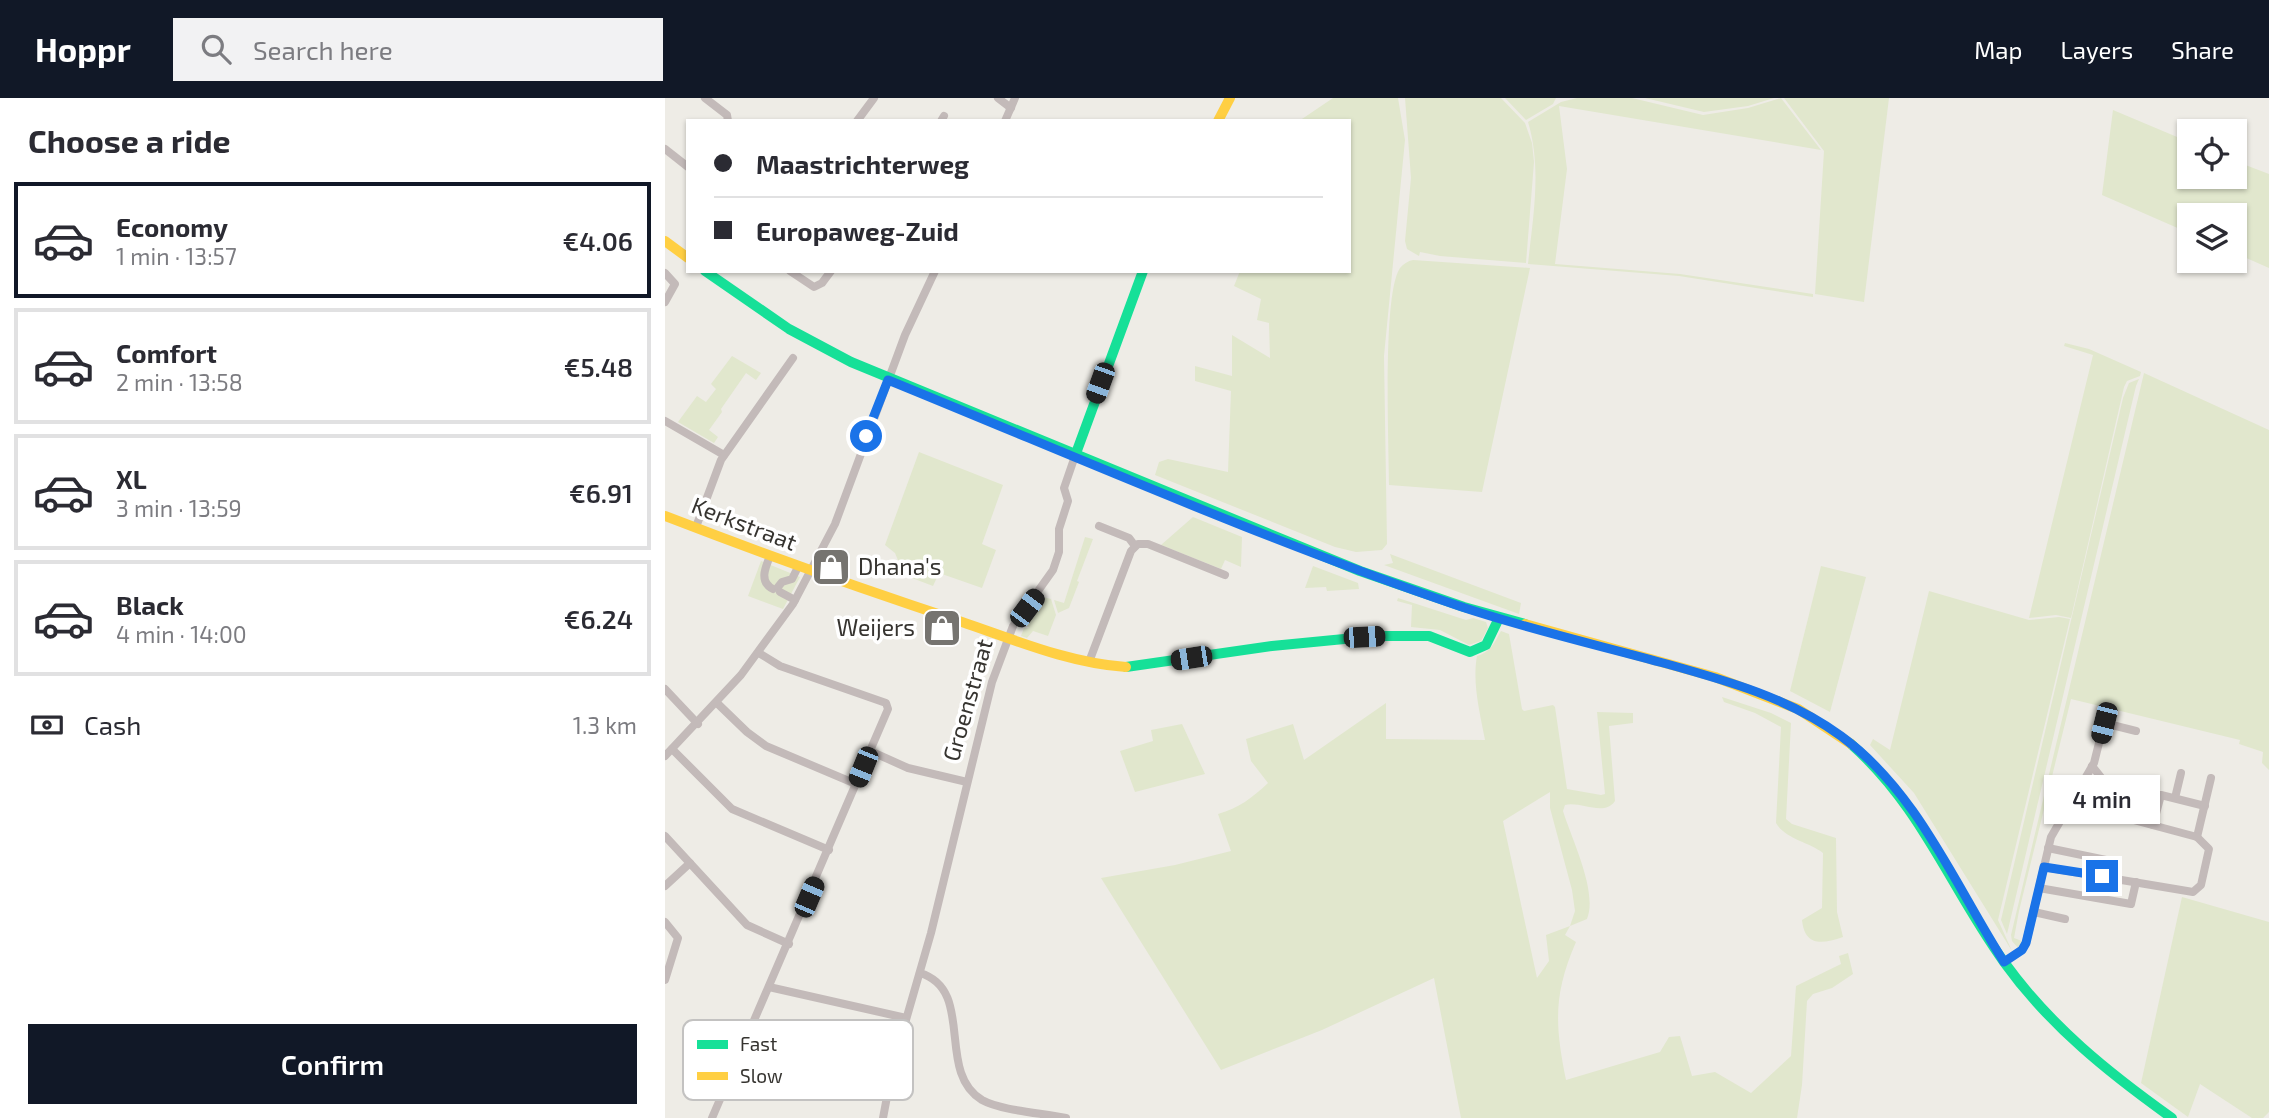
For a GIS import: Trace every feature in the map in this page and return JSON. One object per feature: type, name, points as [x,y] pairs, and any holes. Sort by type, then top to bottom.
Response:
[{"type":"street","points":[[705,98],[727,115],[728,119]]},
{"type":"street","points":[[858,119],[874,98]]},
{"type":"street","points":[[998,98],[1011,108]]},
{"type":"street","points":[[1006,119],[1015,98]]},
{"type":"street","points":[[1219,119],[1230,98]]},
{"type":"street","points":[[665,149],[686,165]]},
{"type":"street","points":[[665,241],[686,257]]},
{"type":"street","points":[[708,273],[789,329],[888,380],[1360,572],[1499,618],[1715,677],[1771,697],[1826,725],[1865,756],[1906,802],[2004,962],[2058,1027],[2104,1069],[2172,1118]]},
{"type":"street","points":[[793,273],[814,287],[829,273]]},
{"type":"street","points":[[829,850],[732,810],[669,753],[717,703],[759,653],[796,600],[835,524],[888,380],[934,273]]},
{"type":"street","name":"Groenstraat","points":[[906,1018],[946,875],[992,682],[1008,638],[1053,570],[1059,552],[1059,529],[1068,500],[1064,488],[1142,273]]},
{"type":"street","points":[[665,274],[675,284],[665,302]]},
{"type":"street","points":[[696,527],[724,455],[793,358]]},
{"type":"street","points":[[665,421],[724,455]]},
{"type":"street","name":"Kerkstraat","points":[[665,516],[811,572],[1008,638],[1089,662],[1136,667],[1266,645],[1394,635],[1435,637],[1459,650],[1470,652],[1481,649],[1488,642],[1499,618]]},
{"type":"street","points":[[1099,526],[1129,538],[1135,546]]},
{"type":"street","points":[[1135,546],[1148,544],[1225,575]]},
{"type":"street","points":[[1089,662],[1135,546]]},
{"type":"street","points":[[770,556],[764,578],[768,586],[796,600]]},
{"type":"street","points":[[777,589],[782,582],[794,577],[798,567]]},
{"type":"street","points":[[755,1020],[888,709],[886,703],[780,666],[759,653]]},
{"type":"street","points":[[665,689],[698,724]]},
{"type":"street","points":[[717,703],[747,732],[767,746],[856,784]]},
{"type":"street","points":[[2004,962],[2024,946],[2052,835],[2092,766],[2104,723],[2136,731]]},
{"type":"street","points":[[870,751],[908,768],[967,782]]},
{"type":"street","points":[[2092,766],[2119,800],[2116,815]]},
{"type":"street","points":[[2175,798],[2181,773]]},
{"type":"street","points":[[2197,836],[2211,778]]},
{"type":"street","points":[[2153,825],[2161,794],[2205,806]]},
{"type":"street","points":[[2044,867],[2197,891],[2209,849],[2197,836],[2070,803]]},
{"type":"street","points":[[665,836],[747,925],[789,944]]},
{"type":"street","points":[[2048,848],[2106,860],[2102,876]]},
{"type":"street","points":[[665,886],[690,863]]},
{"type":"street","points":[[2039,888],[2131,904],[2136,882]]},
{"type":"street","points":[[2034,912],[2065,919]]},
{"type":"street","points":[[665,922],[678,938],[665,980]]},
{"type":"street","points":[[919,973],[934,980],[947,994],[960,1072],[970,1090],[992,1104],[1066,1118]]},
{"type":"street","points":[[769,987],[906,1018]]},
{"type":"street","points":[[712,1118],[720,1100]]},
{"type":"street","name":"Groenstraat","points":[[883,1118],[886,1100]]},
{"type":"green space","points":[[1333,98],[1398,98],[1405,140],[1384,356],[1387,544],[1382,550],[1356,552],[1335,547],[1155,475],[1159,462],[1168,459],[1228,472],[1231,391],[1195,381],[1195,366],[1232,376],[1232,335],[1270,358],[1269,323],[1257,320],[1261,299],[1234,286],[1239,273],[1351,273],[1351,119],[1302,119]]},
{"type":"green space","points":[[1405,98],[1501,98],[1525,123],[1532,143],[1534,162],[1526,263],[1420,252],[1419,256],[1407,249],[1405,241],[1411,178]]},
{"type":"green space","points":[[1505,98],[1556,98],[1553,104],[1526,120]]},
{"type":"green space","points":[[1577,98],[1632,98],[1703,115],[1748,108],[1781,98],[1821,150],[1559,106],[1567,169],[1555,264],[1680,274],[1813,294],[1813,297],[1679,276],[1528,264],[1534,211],[1535,157],[1528,122],[1561,102]]},
{"type":"green space","points":[[1645,98],[1774,98],[1748,106],[1704,112]]},
{"type":"green space","points":[[1784,98],[1889,98],[1864,302],[1815,294],[1824,151]]},
{"type":"green space","points":[[2113,110],[2177,137],[2177,189],[2247,189],[2247,166],[2269,174],[2269,268],[2247,258],[2247,203],[2177,203],[2177,228],[2102,195]]},
{"type":"green space","points":[[1413,260],[1530,268],[1482,492],[1389,485],[1388,372],[1391,308],[1394,283],[1400,268]]},
{"type":"green space","points":[[2065,343],[2089,349],[2141,372],[2140,376],[2127,381],[2124,387],[2071,618],[2056,615],[2029,618],[2093,355],[2064,346]]},
{"type":"green space","points":[[732,356],[761,373],[756,380],[746,373],[721,409],[722,412],[709,430],[718,437],[714,443],[678,422],[697,396],[706,402],[716,389],[711,384]]},
{"type":"green space","points":[[2144,373],[2269,430],[2269,770],[2262,763],[2263,752],[2239,744],[2240,740],[2071,699],[2019,911],[2014,938],[2022,941],[2018,948],[2011,935]]},
{"type":"green space","points":[[2139,379],[2007,934],[2001,920],[2123,398],[2129,383]]},
{"type":"green space","points":[[919,452],[1003,485],[982,544],[996,550],[982,588],[939,573],[933,586],[904,575],[895,553],[885,545]]},
{"type":"green space","points":[[1193,517],[1242,537],[1241,567],[1225,560],[1221,569],[1161,545]]},
{"type":"green space","points":[[1085,537],[1093,539],[1077,581],[1079,582],[1069,608],[1058,613],[1054,600],[1064,603]]},
{"type":"green space","points":[[1390,554],[1521,603],[1519,614],[1384,565],[1393,563]]},
{"type":"green space","points":[[761,561],[800,577],[783,609],[748,596]]},
{"type":"green space","points":[[1313,566],[1358,583],[1359,589],[1327,591],[1326,587],[1305,588]]},
{"type":"green space","points":[[1821,566],[1866,577],[1830,712],[1790,691]]},
{"type":"green space","points":[[1929,591],[2029,620],[2059,617],[2070,619],[1998,920],[2012,951],[1914,793],[1870,745],[1873,739],[1890,750]]},
{"type":"green space","points":[[1043,597],[1051,599],[1056,615],[1048,636],[1033,631],[1027,638],[1021,636],[1024,628],[1029,628],[1025,624]]},
{"type":"green space","points":[[1398,598],[1466,620],[1473,618],[1486,622],[1488,628],[1481,641],[1469,645],[1440,630],[1411,627],[1412,605],[1397,601]]},
{"type":"green space","points":[[1501,631],[1509,634],[1522,709],[1524,711],[1553,705],[1555,707],[1567,789],[1605,794],[1597,712],[1633,713],[1633,723],[1609,726],[1615,801],[1605,808],[1565,805],[1563,811],[1587,881],[1589,895],[1587,919],[1570,926],[1565,935],[1576,942],[1563,978],[1558,1010],[1566,1080],[1660,1052],[1669,1037],[1680,1036],[1692,1076],[1715,1072],[1751,1093],[1791,1056],[1796,986],[1841,964],[1839,956],[1848,953],[1853,974],[1832,988],[1813,994],[1807,1001],[1802,1085],[1797,1118],[1461,1118],[1434,978],[1322,1030],[1221,1070],[1101,878],[1175,865],[1231,851],[1218,814],[1245,802],[1268,783],[1251,761],[1246,739],[1293,724],[1304,760],[1386,703],[1386,739],[1485,740],[1476,687],[1477,656],[1489,649]],"holes":[[[1550,792],[1550,808],[1575,911],[1570,926],[1546,935],[1549,961],[1537,978],[1503,821]]]},
{"type":"green space","points":[[1722,697],[1771,713],[1791,723],[1786,819],[1792,824],[1836,838],[1837,912],[1843,937],[1816,941],[1807,935],[1804,929],[1802,920],[1822,908],[1823,853],[1791,837],[1776,823],[1781,727],[1755,713],[1724,702]]},
{"type":"green space","points":[[1182,724],[1205,774],[1135,792],[1120,751],[1153,741],[1151,730]]},
{"type":"green space","points":[[2182,897],[2269,922],[2269,1112],[2263,1118],[2252,1118],[2200,1084],[2188,1117],[2141,1083]]},
{"type":"traffic: fast","points":[[708,273],[789,329],[851,362],[1360,571],[1464,607],[1525,624]]},
{"type":"traffic: fast","points":[[1075,456],[1142,273]]},
{"type":"traffic: fast","points":[[1126,667],[1272,646],[1375,636],[1429,636],[1470,652],[1486,645],[1499,618]]},
{"type":"traffic: fast","points":[[1851,744],[1876,768],[1897,794],[1934,848],[1985,934],[2022,985],[2082,1047],[2172,1118]]},
{"type":"traffic: slow","points":[[1219,119],[1230,98]]},
{"type":"traffic: slow","points":[[665,241],[686,257]]},
{"type":"traffic: slow","points":[[665,516],[813,571],[1022,643],[1084,661],[1126,667]]},
{"type":"traffic: slow","points":[[1525,624],[1715,677],[1798,709],[1851,744]]},
{"type":"place","name":"Dhana's","points":[[831,567]]},
{"type":"place","name":"Weijers","points":[[942,628]]},
{"type":"route","points":[[866,436],[888,380],[1360,572],[1464,607],[1715,677],[1798,709],[1844,737],[1890,782],[1923,827],[2004,962],[2022,950],[2026,943],[2044,867],[2102,876]]}]
